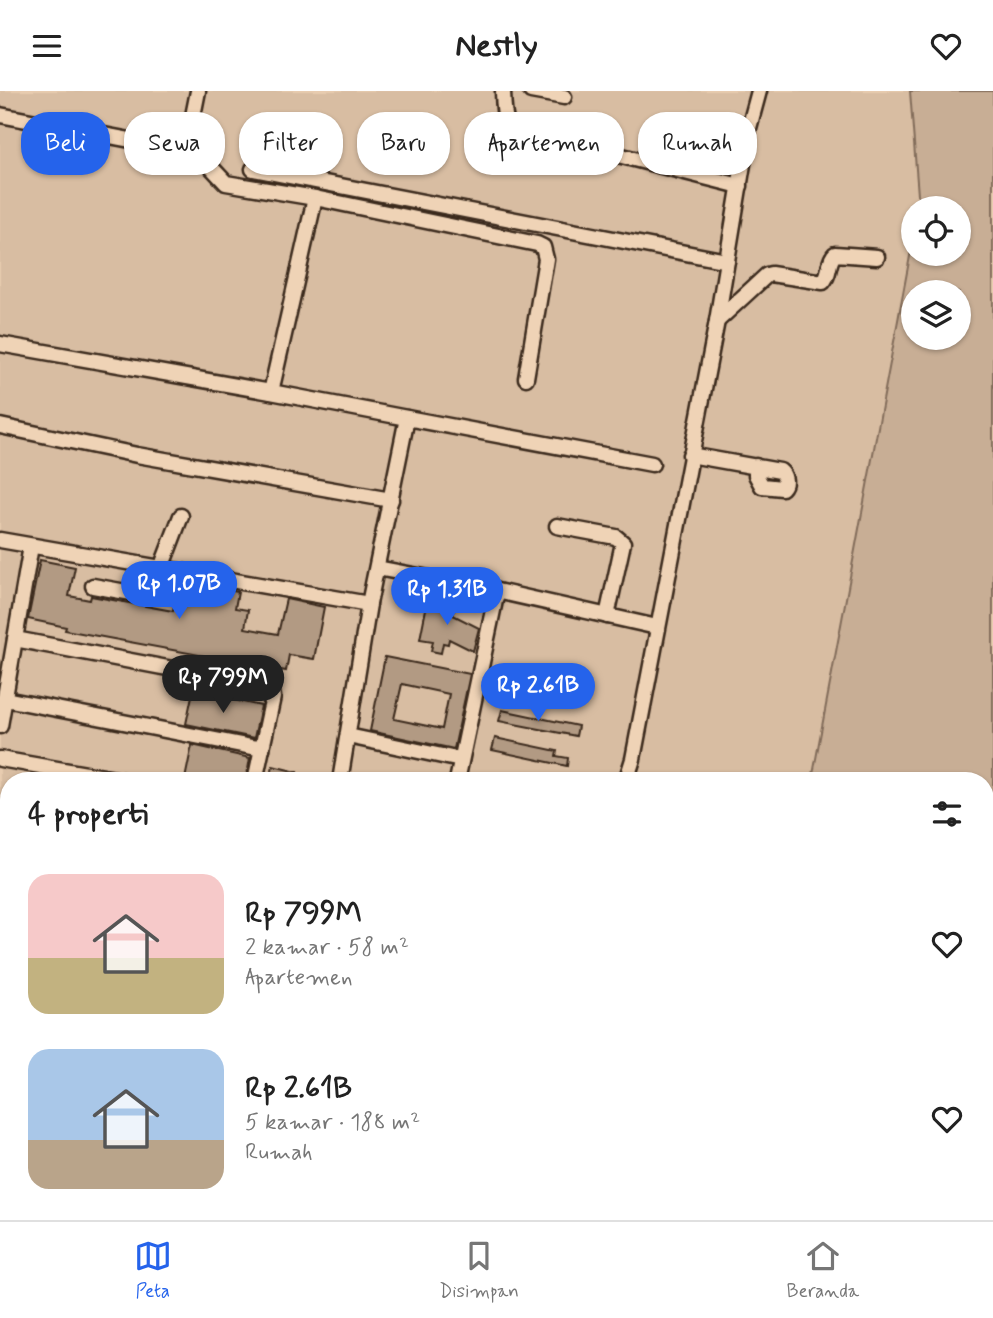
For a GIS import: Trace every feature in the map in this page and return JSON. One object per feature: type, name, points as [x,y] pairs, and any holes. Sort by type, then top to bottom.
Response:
[{"type":"street","points":[[194,112],[198,91]]},
{"type":"street","points":[[503,91],[508,126],[514,135],[528,141],[618,155],[740,186]]},
{"type":"street","points":[[531,91],[564,97]]},
{"type":"street","points":[[628,772],[717,321],[749,128],[759,91]]},
{"type":"street","points":[[0,115],[124,139]]},
{"type":"street","points":[[219,175],[226,183],[315,198],[542,247],[546,259],[526,378]]},
{"type":"street","points":[[284,175],[727,261]]},
{"type":"street","points":[[271,392],[315,198]]},
{"type":"street","points":[[717,321],[764,277],[777,274],[823,282],[827,277],[831,257],[835,254],[877,257]]},
{"type":"street","points":[[0,344],[652,464]]},
{"type":"street","points":[[342,772],[369,604],[407,418]]},
{"type":"street","points":[[0,426],[138,455],[391,500]]},
{"type":"street","points":[[690,455],[756,466]]},
{"type":"street","points":[[93,586],[143,594],[153,589],[181,516]]},
{"type":"street","points":[[557,526],[616,537],[622,543],[607,616]]},
{"type":"street","points":[[0,540],[369,604]]},
{"type":"street","points":[[0,726],[31,546]]},
{"type":"street","points":[[377,568],[497,591],[657,627]]},
{"type":"street","points":[[459,772],[497,591]]},
{"type":"street","points":[[15,639],[267,687],[273,697],[257,772]]},
{"type":"street","points":[[5,699],[261,749]]},
{"type":"street","points":[[348,736],[461,760]]},
{"type":"street","points":[[0,759],[75,772]]},
{"type":"shaded area","points":[[0,91],[910,91],[920,196],[901,196],[901,266],[908,266],[906,280],[901,280],[901,304],[813,772],[0,772]]},
{"type":"shaded area","points":[[910,91],[993,91],[993,772],[813,772],[901,304],[901,350],[971,350],[971,280],[906,280],[908,266],[971,266],[971,196],[918,196]]},
{"type":"building","points":[[40,560],[75,567],[69,596],[90,600],[91,596],[173,611],[176,595],[163,592],[167,579],[238,592],[235,608],[248,610],[245,628],[278,634],[286,599],[324,607],[314,659],[289,655],[286,671],[65,630],[66,627],[28,619]]},
{"type":"building","points":[[428,599],[455,604],[453,615],[479,628],[473,651],[449,639],[448,644],[443,643],[441,653],[431,651],[433,641],[420,639]]},
{"type":"building","points":[[385,657],[470,674],[454,749],[370,731]],"holes":[[[402,684],[449,694],[442,729],[394,719]]]},
{"type":"building","points":[[193,691],[261,706],[254,738],[186,724]]},
{"type":"building","points":[[502,710],[578,726],[576,736],[499,721]]},
{"type":"building","points":[[495,738],[557,751],[556,756],[568,758],[567,766],[492,750]]},
{"type":"building","points":[[192,745],[250,758],[248,772],[186,772]]},
{"type":"building","points":[[273,766],[297,772],[272,772]]}]
